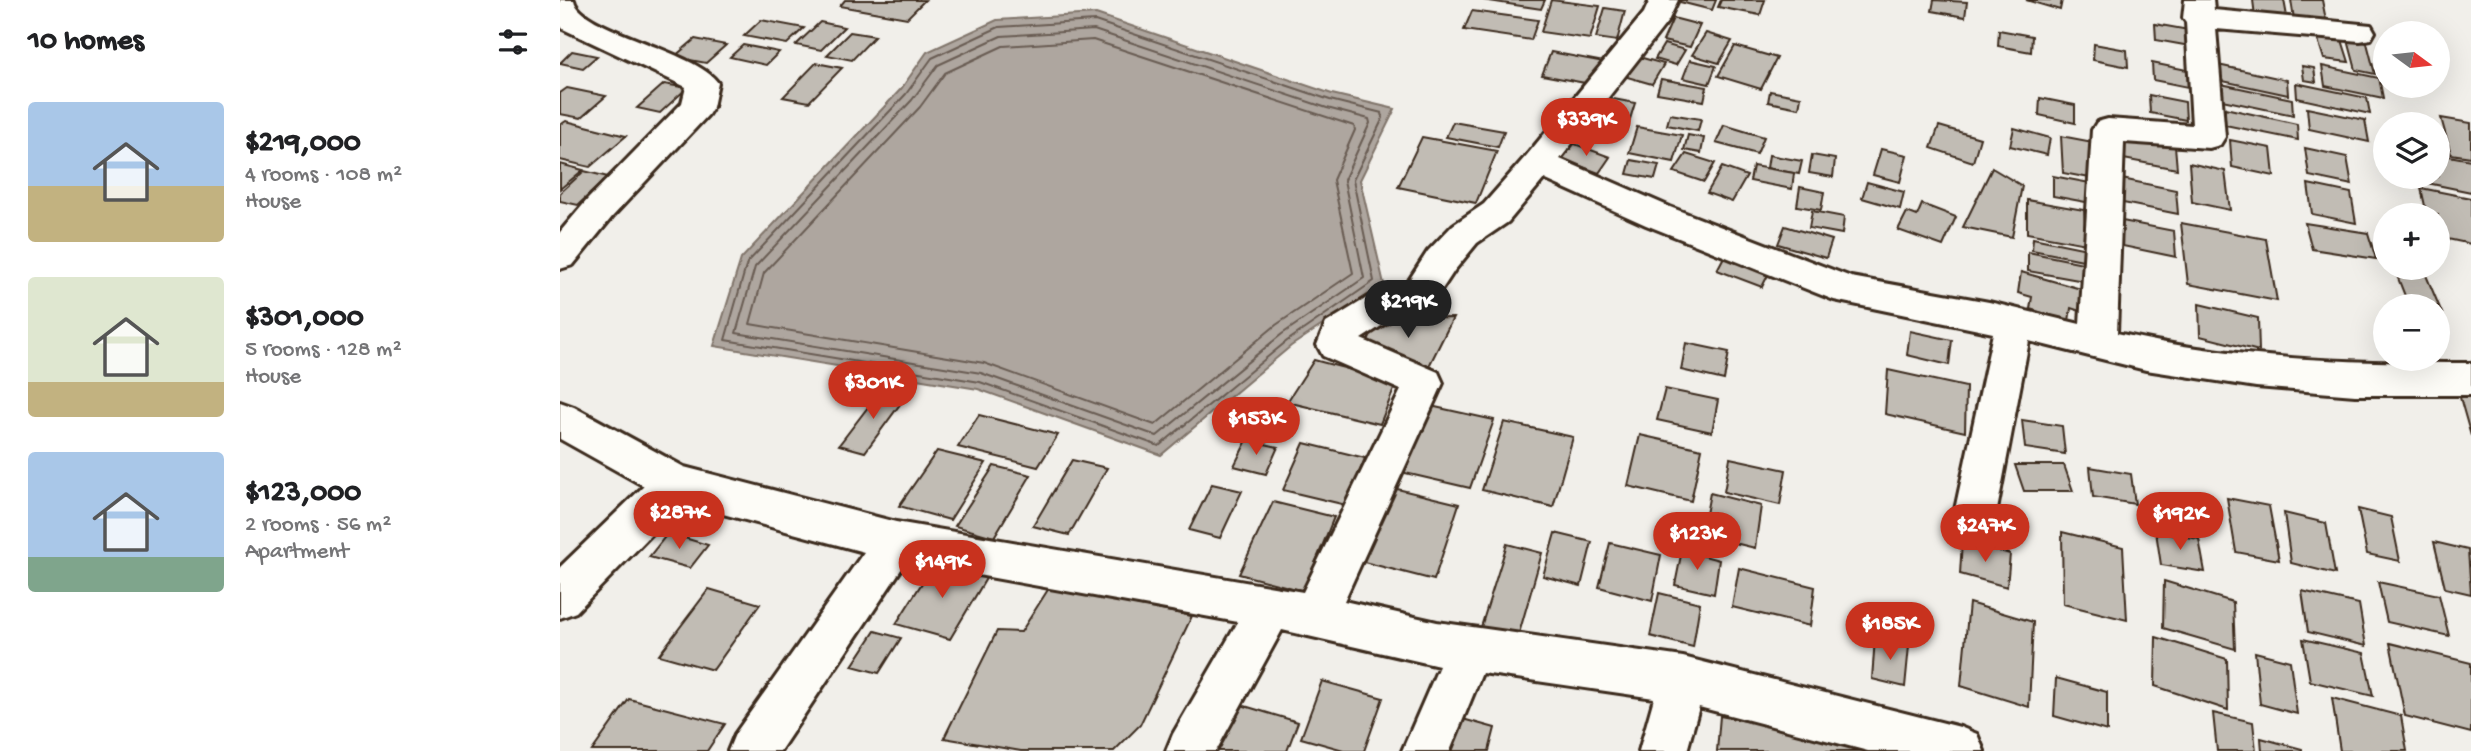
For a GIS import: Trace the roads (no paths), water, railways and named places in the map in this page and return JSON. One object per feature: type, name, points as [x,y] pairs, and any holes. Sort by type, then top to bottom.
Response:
[{"type":"street","points":[[560,0],[561,7],[573,22],[665,63],[702,83],[697,107],[600,208],[560,256]]},
{"type":"street","points":[[1315,615],[1424,383],[1336,345],[1339,334],[1393,300],[1416,299],[1441,261],[1465,234],[1496,213],[1539,163],[1658,15],[1664,0]]},
{"type":"street","points":[[2098,343],[2108,130],[2209,137],[2198,9],[2360,32]]},
{"type":"street","points":[[1539,163],[1658,216],[1847,290],[2014,323],[2146,355],[2256,371],[2356,379],[2471,379]]},
{"type":"street","points":[[1976,510],[2014,323]]},
{"type":"street","points":[[560,419],[675,483],[896,541],[1315,615],[1437,644],[1683,680],[1960,751]]},
{"type":"street","points":[[560,597],[675,483]]},
{"type":"street","points":[[752,751],[896,541]]},
{"type":"street","points":[[1190,751],[1270,609]]},
{"type":"street","points":[[1426,751],[1470,648]]},
{"type":"street","points":[[1663,751],[1683,680]]},
{"type":"water","points":[[1096,14],[1332,94],[1395,109],[1360,180],[1384,284],[1291,346],[1161,455],[978,389],[714,346],[741,259],[901,89],[927,52],[997,20]]}]
